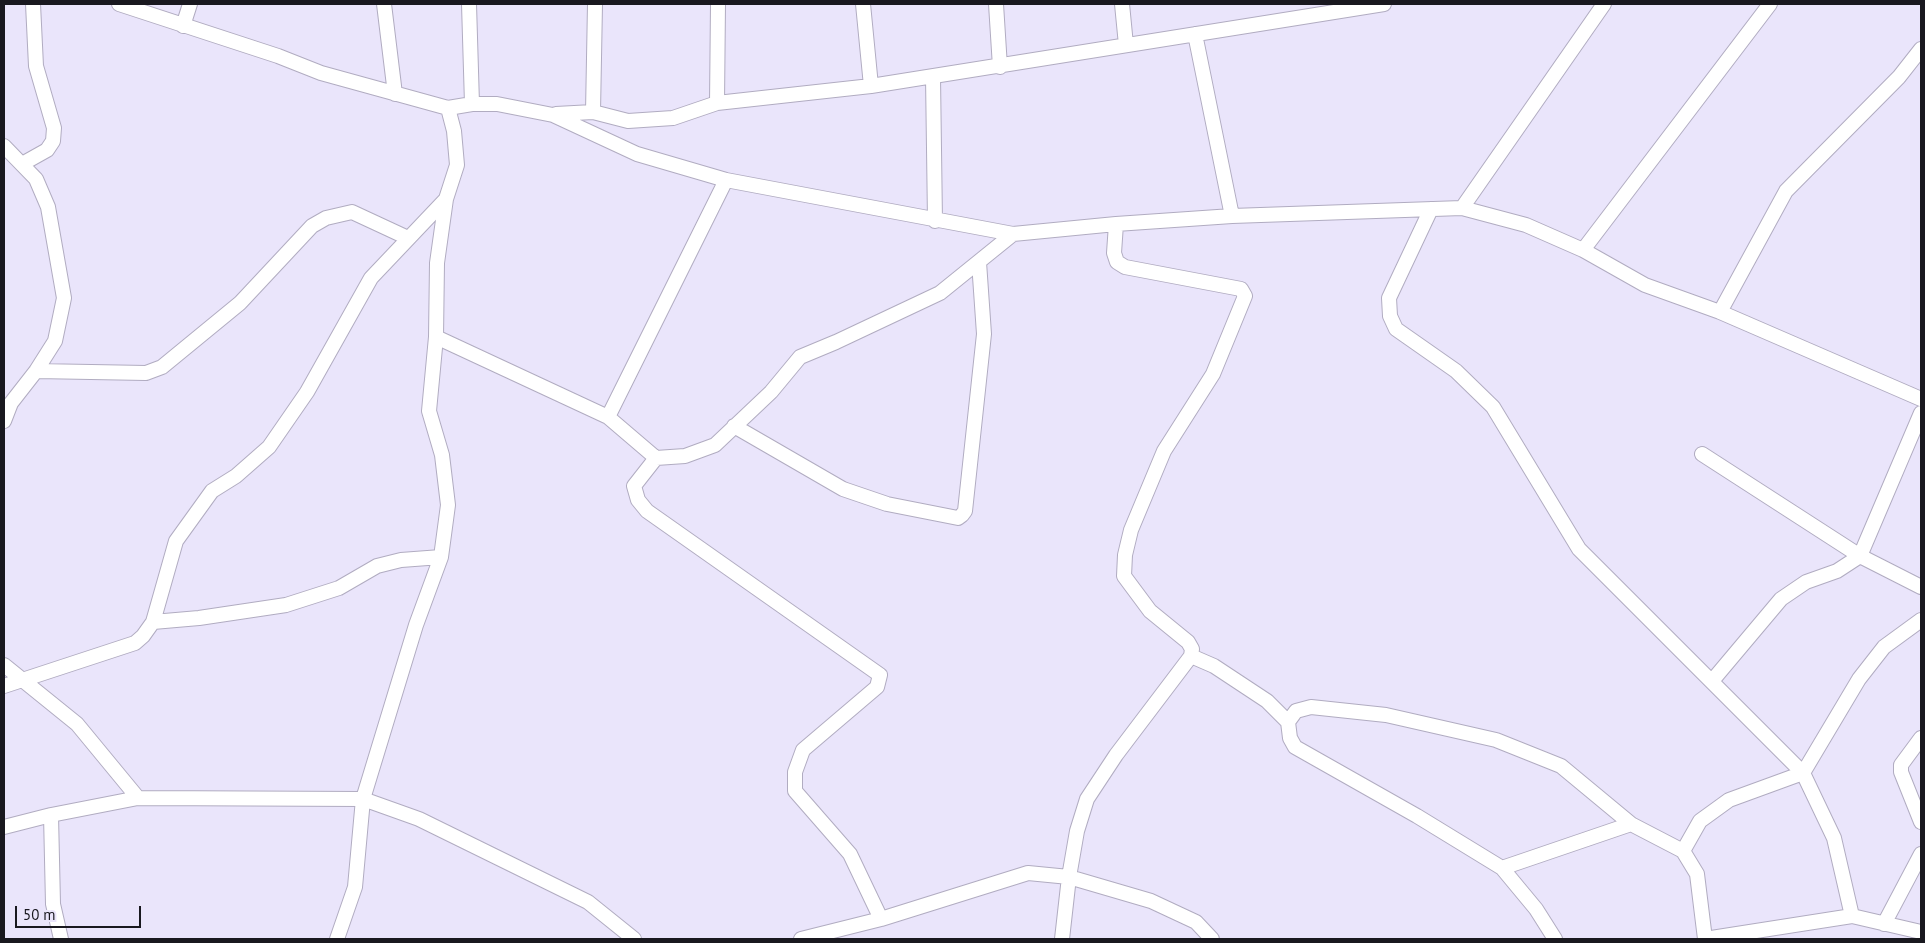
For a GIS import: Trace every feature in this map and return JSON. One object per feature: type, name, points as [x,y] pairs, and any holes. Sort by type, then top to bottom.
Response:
[{"type":"street","points":[[22,164],[47,150],[53,141],[54,128],[36,66],[33,4]]},
{"type":"street","points":[[119,4],[278,56],[321,73],[448,108],[472,104],[497,104],[552,115],[638,154],[726,180],[934,221],[1014,234],[1116,224],[1232,216],[1462,208],[1526,225],[1583,250],[1645,285],[1720,312],[1921,399]]},
{"type":"street","points":[[183,26],[190,4]]},
{"type":"street","points":[[384,4],[395,94]]},
{"type":"street","points":[[469,4],[472,104]]},
{"type":"street","points":[[593,112],[595,4]]},
{"type":"street","points":[[717,103],[718,4]]},
{"type":"street","points":[[863,4],[871,86]]},
{"type":"street","points":[[996,4],[1000,67]]},
{"type":"street","points":[[1122,4],[1126,45]]},
{"type":"street","points":[[552,115],[593,112],[628,121],[673,118],[717,103],[871,86],[933,77],[1354,6],[1384,4]]},
{"type":"street","points":[[1462,208],[1604,4]]},
{"type":"street","points":[[1583,250],[1770,4]]},
{"type":"street","points":[[1195,34],[1232,216]]},
{"type":"street","points":[[1720,312],[1786,191],[1899,76],[1921,49]]},
{"type":"street","points":[[933,77],[934,221]]},
{"type":"street","points":[[336,939],[355,886],[362,799],[416,625],[441,557],[448,505],[442,455],[429,411],[436,337],[436,263],[446,199],[457,165],[454,131],[448,108]]},
{"type":"street","points":[[4,146],[36,179],[48,208],[64,298],[55,341],[36,371],[11,403],[4,420]]},
{"type":"street","points":[[608,418],[726,180]]},
{"type":"street","points":[[4,686],[134,643],[143,636],[153,622],[176,541],[212,491],[236,476],[269,447],[307,392],[371,278],[446,199]]},
{"type":"street","points":[[1431,209],[1388,298],[1390,316],[1396,329],[1456,371],[1493,407],[1579,549],[1803,773],[1834,838],[1852,916]]},
{"type":"street","points":[[36,371],[146,373],[162,367],[240,303],[312,226],[326,218],[352,212],[408,238]]},
{"type":"street","points":[[1062,939],[1068,877],[1077,831],[1087,799],[1116,755],[1191,656],[1192,649],[1188,642],[1150,610],[1124,576],[1124,555],[1131,530],[1164,451],[1214,374],[1246,296],[1241,289],[1125,267],[1117,262],[1114,253],[1116,224]]},
{"type":"street","points":[[436,337],[608,418],[656,458],[685,456],[715,445],[771,392],[800,356],[836,342],[940,294],[1014,234]]},
{"type":"street","points":[[734,426],[843,489],[887,504],[958,518],[965,511],[984,334],[979,262]]},
{"type":"street","points":[[1712,681],[1781,599],[1806,582],[1836,571],[1860,556],[1921,413]]},
{"type":"street","points":[[1702,454],[1860,556],[1921,588]]},
{"type":"street","points":[[656,458],[634,486],[638,500],[647,511],[880,675],[877,687],[803,750],[795,772],[795,791],[850,854],[881,919]]},
{"type":"street","points":[[153,622],[199,618],[286,605],[339,588],[377,566],[401,560],[441,557]]},
{"type":"street","points":[[1683,851],[1700,821],[1728,800],[1803,773],[1859,679],[1884,647],[1921,620]]},
{"type":"street","points":[[1191,656],[1214,666],[1268,702],[1288,722],[1290,738],[1295,747],[1417,816],[1502,868],[1536,909],[1555,939]]},
{"type":"street","points":[[4,665],[78,724],[138,798]]},
{"type":"street","points":[[1288,722],[1296,711],[1312,707],[1386,714],[1496,740],[1561,766],[1631,824],[1683,851],[1697,874],[1705,939],[1852,916],[1921,932]]},
{"type":"street","points":[[1921,738],[1901,765],[1921,822]]},
{"type":"street","points":[[4,828],[51,815],[138,798],[362,799],[419,819],[588,902],[634,939]]},
{"type":"street","points":[[51,815],[53,904],[61,939]]},
{"type":"street","points":[[1502,868],[1631,824]]},
{"type":"street","points":[[1884,924],[1921,854]]},
{"type":"street","points":[[801,939],[881,919],[1028,873],[1068,877],[1151,901],[1196,922],[1212,939]]}]
